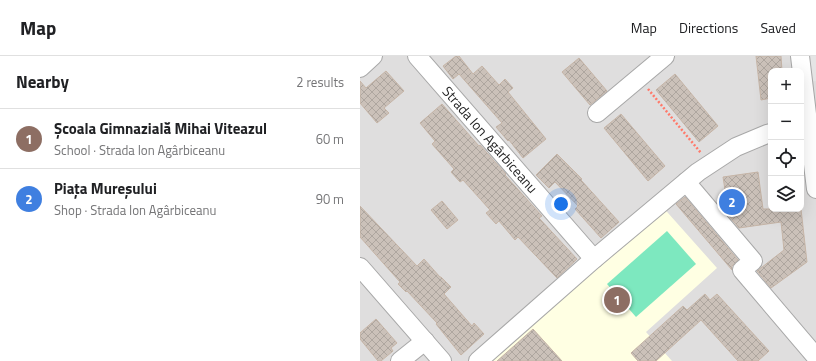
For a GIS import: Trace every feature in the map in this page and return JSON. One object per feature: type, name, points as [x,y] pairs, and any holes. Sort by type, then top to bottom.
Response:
[{"type":"street","points":[[360,68],[373,56]]},
{"type":"street","name":"Strada Ion Agârbiceanu","points":[[417,56],[594,259]]},
{"type":"street","points":[[597,112],[665,56]]},
{"type":"street","points":[[800,56],[809,82],[805,129],[816,189]]},
{"type":"street","points":[[478,361],[594,259],[698,172],[736,147],[768,134]]},
{"type":"street","points":[[686,182],[753,261],[742,270],[816,357]]},
{"type":"street","points":[[360,267],[442,361]]},
{"type":"street","points":[[400,361],[425,341]]},
{"type":"path","points":[[639,78],[710,164]]},
{"type":"shaded area","points":[[360,56],[816,56],[816,361],[360,361]]},
{"type":"shaded area","points":[[800,56],[816,56],[816,81],[804,82],[804,68],[801,68]]},
{"type":"shaded area","points":[[660,204],[717,268],[646,332],[672,361],[485,361]]},
{"type":"green space","points":[[667,231],[696,264],[636,317],[607,284]]},
{"type":"building","points":[[456,56],[459,56],[473,74],[482,66],[499,85],[505,79],[513,88],[508,92],[546,139],[523,158],[509,140],[508,141],[496,127],[502,123],[459,74],[453,79],[443,66]]},
{"type":"building","points":[[756,56],[781,56],[782,68],[768,68],[768,99],[761,100]]},
{"type":"building","points":[[579,58],[607,91],[590,105],[562,72]]},
{"type":"building","points":[[386,71],[404,91],[384,108],[389,113],[377,123],[360,103],[360,81],[366,88]]},
{"type":"building","points":[[675,74],[718,126],[699,142],[656,90]]},
{"type":"building","points":[[442,104],[506,174],[505,175],[542,216],[539,218],[577,259],[557,278],[518,237],[515,240],[499,221],[496,224],[486,213],[490,210],[463,180],[460,182],[451,172],[454,169],[432,144],[435,141],[420,123]]},
{"type":"building","points":[[621,114],[665,166],[648,181],[604,128]]},
{"type":"building","points":[[557,154],[582,179],[581,180],[619,222],[601,238],[575,209],[578,206],[555,182],[549,188],[536,175]]},
{"type":"building","points":[[758,172],[763,209],[768,209],[768,212],[801,212],[807,262],[771,288],[757,271],[784,250],[781,222],[739,228],[729,216],[723,177]]},
{"type":"building","points":[[685,197],[738,260],[732,266],[732,270],[676,204]]},
{"type":"building","points":[[442,201],[458,220],[447,229],[431,210]]},
{"type":"building","points":[[360,206],[417,266],[424,259],[451,287],[444,294],[472,326],[474,323],[484,334],[461,355],[436,324],[437,323],[407,291],[406,292],[398,284],[400,282],[360,237]]},
{"type":"building","points":[[705,294],[710,300],[717,294],[769,351],[758,361],[738,361],[701,320],[656,361],[638,361],[631,353],[683,306],[687,310]]},
{"type":"building","points":[[376,319],[397,343],[391,348],[393,351],[381,361],[378,361],[360,339],[360,333]]},
{"type":"building","points":[[533,329],[562,361],[497,361]]},
{"type":"place","name":"Piața Mureșului","points":[[732,202]]},
{"type":"place","name":"Școala Gimnazială Mihai Viteazul","points":[[617,300]]}]
